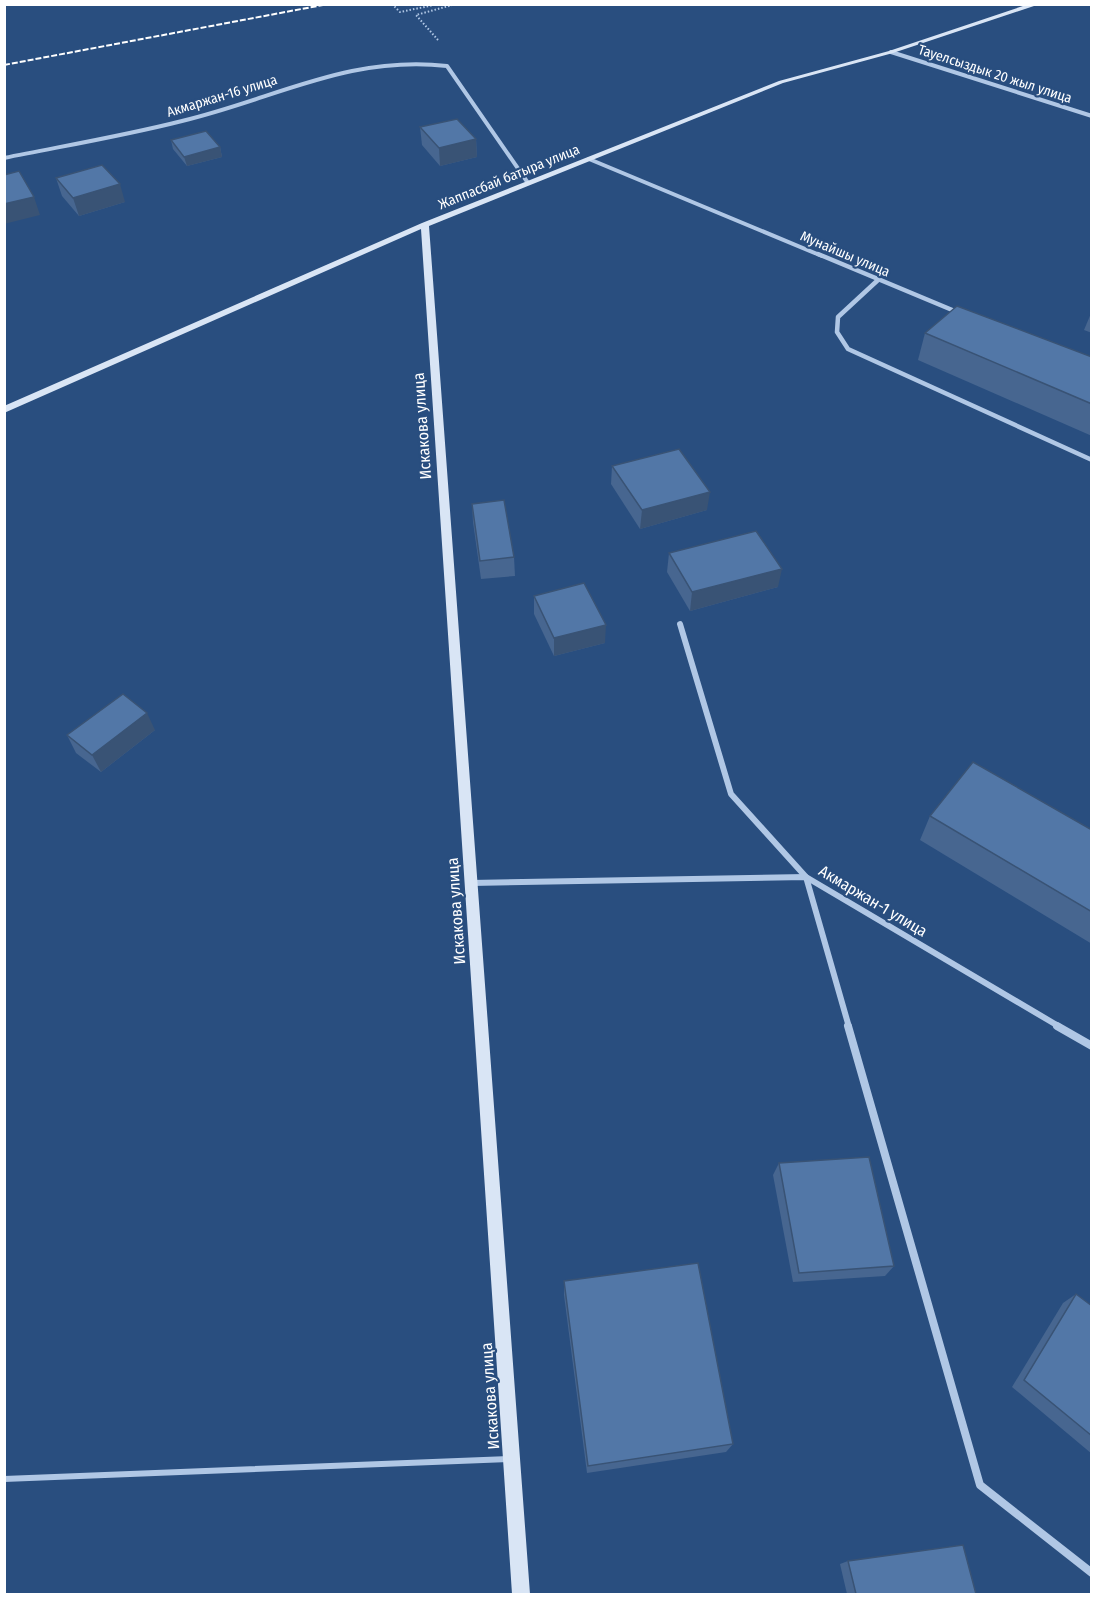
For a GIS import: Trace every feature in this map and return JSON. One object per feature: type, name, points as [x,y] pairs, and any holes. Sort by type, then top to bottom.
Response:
[{"type":"main road","name":"Жаппасбай батыра улица","points":[[4,410],[425,225],[781,82],[891,52],[1037,4]]},
{"type":"main road","name":"Искакова улица","points":[[425,225],[521,1594]]},
{"type":"street","name":"Тауелсыздык 20 жыл улица","points":[[891,52],[1092,116]]},
{"type":"street","name":"Акмаржан-16 улица","points":[[4,159],[184,120],[313,79],[386,64],[420,63],[447,66]]},
{"type":"street","points":[[447,66],[528,183]]},
{"type":"street","name":"Мунайшы улица","points":[[590,159],[964,315]]},
{"type":"street","points":[[879,280],[838,317],[837,332],[848,349],[1092,460]]},
{"type":"street","points":[[680,624],[731,794],[806,877],[980,1485],[1092,1573]]},
{"type":"street","name":"Акмаржан-1 улица","points":[[470,883],[806,877],[1092,1046]]},
{"type":"lane","points":[[4,1479],[511,1459]]},
{"type":"path","points":[[392,4],[400,12],[439,4]]},
{"type":"path","points":[[447,66],[444,49],[416,15],[456,4]]},
{"type":"building","points":[[457,119],[476,139],[439,148],[420,127]]},
{"type":"building","points":[[206,131],[220,147],[184,157],[171,140]]},
{"type":"building","points":[[102,165],[120,184],[73,198],[56,178]]},
{"type":"building","points":[[19,171],[34,197],[4,204],[4,175]]},
{"type":"building","points":[[957,306],[1092,357],[1092,404],[925,333]]},
{"type":"building","points":[[679,449],[710,492],[642,510],[612,466]]},
{"type":"building","points":[[504,500],[514,557],[480,561],[472,504]]},
{"type":"building","points":[[756,531],[782,569],[692,592],[669,553]]},
{"type":"building","points":[[584,583],[606,625],[554,638],[534,596]]},
{"type":"building","points":[[123,694],[147,713],[92,755],[67,735]]},
{"type":"building","points":[[973,762],[1092,830],[1092,912],[930,816]]},
{"type":"building","points":[[869,1157],[894,1266],[799,1273],[779,1163]]},
{"type":"building","points":[[698,1263],[733,1444],[588,1466],[564,1281]]},
{"type":"building","points":[[1076,1294],[1092,1306],[1092,1436],[1024,1380]]},
{"type":"building","points":[[963,1545],[976,1594],[856,1594],[848,1561]]},
{"type":"railway","points":[[4,65],[328,4]]}]
